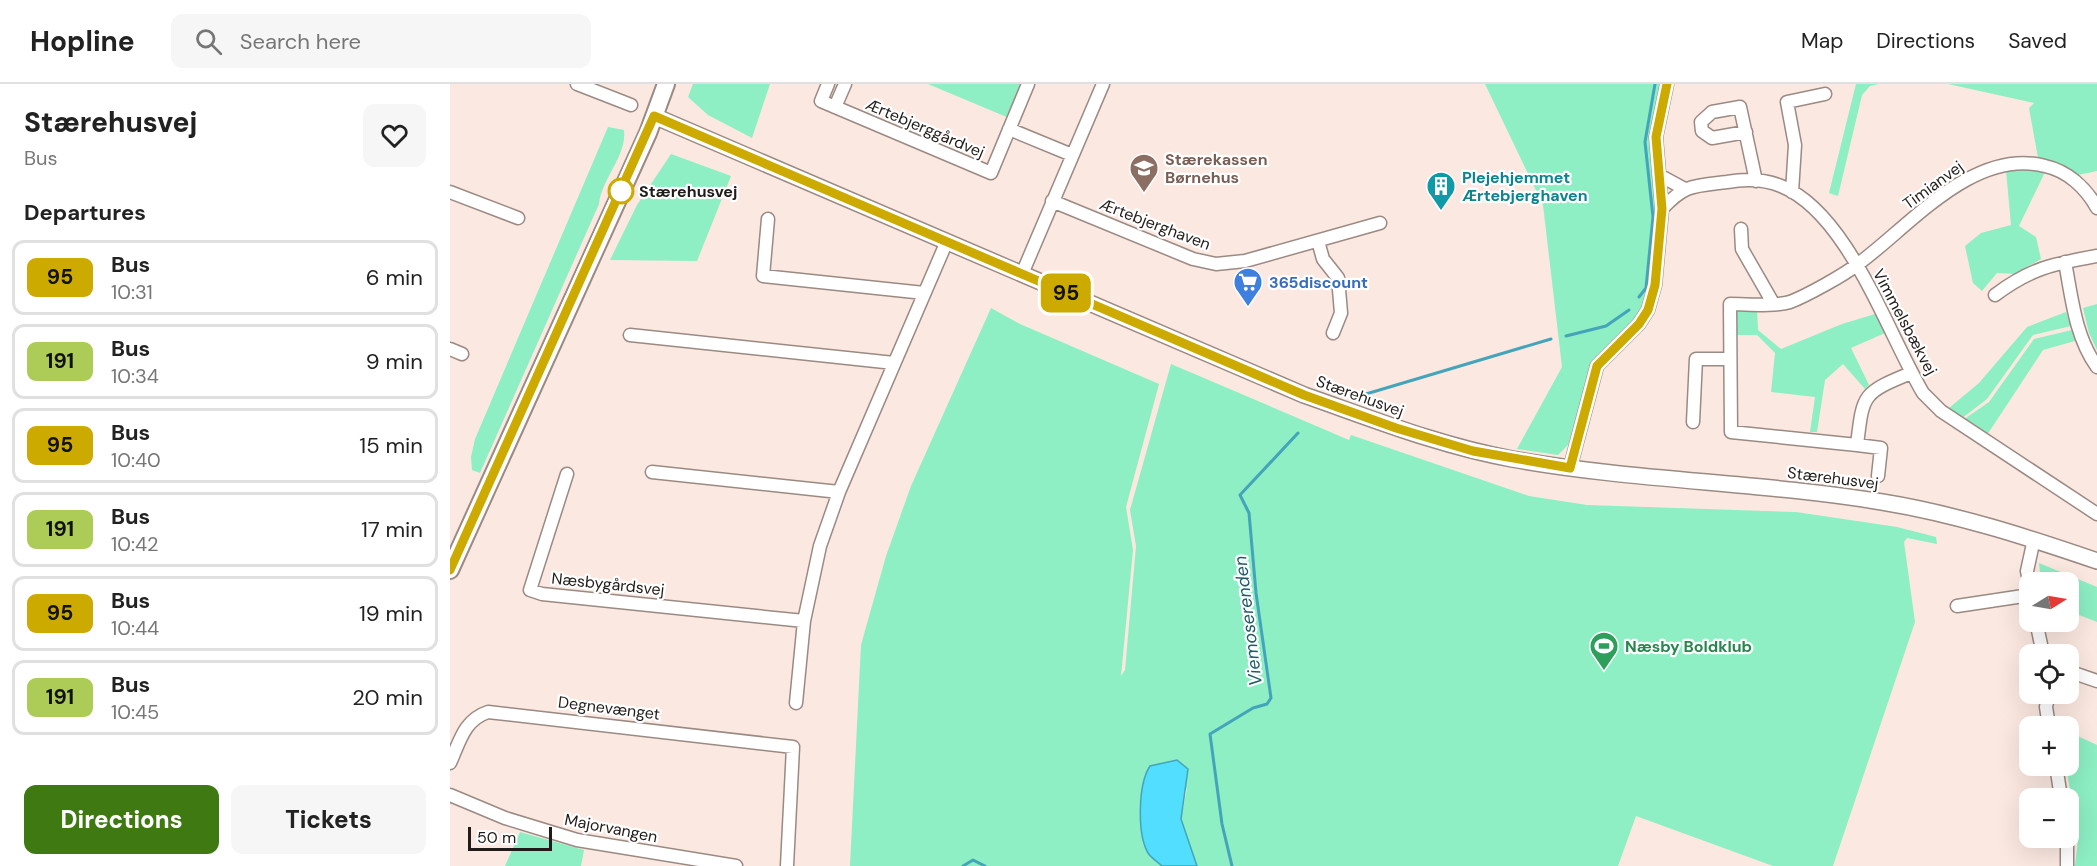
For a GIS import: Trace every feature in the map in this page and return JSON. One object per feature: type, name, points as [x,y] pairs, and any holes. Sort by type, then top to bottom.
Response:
[{"type":"main road","points":[[450,570],[654,116],[666,84]]},
{"type":"street","points":[[577,84],[631,105]]},
{"type":"street","points":[[828,84],[820,101],[835,107],[845,84]]},
{"type":"street","name":"Ærtebjerggårdvej","points":[[835,107],[991,173],[1028,84]]},
{"type":"street","points":[[1022,274],[1103,84]]},
{"type":"street","points":[[1570,468],[1597,366],[1639,324],[1648,310],[1659,254],[1662,209],[1656,137],[1667,84]]},
{"type":"street","points":[[1792,192],[1795,145],[1787,102],[1824,94]]},
{"type":"street","name":"Stærehusvej","points":[[654,116],[1223,361],[1358,416],[1473,451],[1570,468],[1883,502],[1968,520],[2097,561]]},
{"type":"street","points":[[1009,129],[1072,155]]},
{"type":"street","points":[[1746,132],[1756,180]]},
{"type":"street","name":"Timianvej","points":[[1729,359],[1730,304],[1789,302],[1856,266],[1956,186],[1988,168],[2011,163],[2034,163],[2057,169],[2073,179],[2092,198],[2097,208]]},
{"type":"street","points":[[1659,175],[1683,188],[1662,209]]},
{"type":"street","name":"Vimmelsbækvej","points":[[1683,188],[1756,180],[1780,186],[1818,210],[1856,266],[1923,393],[1941,411],[2097,514]]},
{"type":"street","points":[[450,192],[518,218]]},
{"type":"street","name":"Ærtebjerghaven","points":[[1052,201],[1193,259],[1216,264],[1245,261],[1380,223]]},
{"type":"street","points":[[768,219],[763,276],[924,293]]},
{"type":"street","points":[[1741,229],[1742,249],[1773,303]]},
{"type":"street","points":[[796,703],[804,621],[812,577],[839,492],[947,241]]},
{"type":"street","points":[[1318,241],[1323,259],[1338,278],[1341,313],[1333,333]]},
{"type":"street","points":[[1995,295],[2020,276],[2065,262],[2097,256]]},
{"type":"street","points":[[2065,262],[2077,327],[2082,343],[2097,367]]},
{"type":"street","points":[[630,334],[894,363]]},
{"type":"street","points":[[1693,422],[1696,359],[1729,359],[1731,432],[1881,448],[1878,476]]},
{"type":"street","points":[[1857,445],[1862,403],[1880,386],[1911,373]]},
{"type":"street","points":[[652,472],[839,492]]},
{"type":"street","name":"Næsbygårdsvej","points":[[567,474],[530,590],[542,594],[804,621]]},
{"type":"street","points":[[2027,572],[2034,540]]},
{"type":"street","points":[[1957,606],[2019,597]]},
{"type":"street","points":[[2079,675],[2097,681]]},
{"type":"street","name":"Degnevænget","points":[[450,763],[468,723],[476,716],[488,712],[793,747],[787,866]]},
{"type":"street","name":"Majorvangen","points":[[450,795],[505,818],[577,840],[736,866]]},
{"type":"street","points":[[2067,848],[2067,866]]},
{"type":"green space","points":[[693,84],[770,84],[752,138],[708,115],[688,97]]},
{"type":"green space","points":[[928,84],[1023,84],[1009,118]]},
{"type":"green space","points":[[1485,84],[1663,84],[1655,107],[1650,141],[1658,214],[1655,267],[1642,308],[1634,323],[1596,360],[1568,445],[1558,455],[1517,449],[1562,367],[1543,205]]},
{"type":"green space","points":[[1856,84],[1879,84],[1870,86],[1862,95],[1838,196],[1829,193]]},
{"type":"green space","points":[[1948,84],[2097,84],[2097,171],[2078,175],[2064,166],[2038,158],[2029,108],[2034,103]]},
{"type":"green space","points":[[608,127],[624,130],[622,149],[480,473],[472,470],[471,457],[475,439]]},
{"type":"green space","points":[[671,154],[731,176],[697,261],[610,260],[637,205]]},
{"type":"green space","points":[[2019,167],[2045,172],[2019,226],[2036,237],[2041,259],[2015,274],[1997,273],[1982,291],[1973,283],[1965,246],[1981,233],[2011,225],[2006,170]]},
{"type":"green space","points":[[2097,304],[2097,350],[2089,333],[2083,308]]},
{"type":"green space","points":[[991,308],[1020,324],[1159,384],[1126,507],[1133,550],[1121,676],[1125,670],[1136,546],[1130,510],[1171,364],[1349,440],[1351,435],[1529,496],[1587,505],[1796,512],[1897,527],[1936,537],[1937,544],[1907,538],[1904,542],[1915,622],[1833,866],[1773,866],[1636,816],[1618,866],[1197,866],[1181,819],[1187,788],[1148,853],[1162,866],[850,866],[861,645],[886,556],[911,486]]},
{"type":"green space","points":[[1742,308],[1757,309],[1758,330],[1781,349],[1842,324],[1875,314],[1885,333],[1851,348],[1869,385],[1865,389],[1843,364],[1825,380],[1817,432],[1810,432],[1815,397],[1771,392],[1775,353],[1757,335],[1736,335],[1736,312]]},
{"type":"green space","points":[[2066,312],[2071,326],[2033,335],[1987,399],[1961,419],[1949,408],[1979,383],[2027,327]]},
{"type":"green space","points":[[2072,330],[2075,341],[2043,350],[1987,435],[1963,420],[1989,402],[2034,339]]},
{"type":"green space","points":[[2039,563],[2061,572],[2040,572]]},
{"type":"green space","points":[[2079,580],[2097,587],[2097,622],[2079,615]]},
{"type":"green space","points":[[2079,737],[2097,745],[2097,866],[2075,866],[2077,848],[2079,848],[2079,788],[2070,788],[2068,776],[2079,776]]},
{"type":"green space","points":[[520,832],[584,850],[581,866],[505,866]]},
{"type":"water","points":[[1177,760],[1188,769],[1181,819],[1197,866],[1162,866],[1148,853],[1144,845],[1140,809],[1146,774],[1150,766]]},
{"type":"waterway","name":"Viemoserenden","points":[[1639,297],[1646,288],[1653,217],[1645,142],[1655,84]]},
{"type":"waterway","name":"Viemoserenden","points":[[1566,336],[1606,326],[1629,310]]},
{"type":"waterway","name":"Viemoserenden","points":[[1366,394],[1551,339]]},
{"type":"waterway","name":"Viemoserenden","points":[[1232,866],[1222,824],[1210,734],[1253,708],[1267,704],[1271,698],[1256,593],[1249,513],[1240,495],[1298,433]]},
{"type":"waterway","points":[[963,866],[973,860],[985,866]]},
{"type":"bus line","name":"95","points":[[450,570],[654,116],[710,137],[1098,307],[1358,416],[1473,451],[1570,468],[1590,385],[1597,366],[1608,352],[1639,324],[1648,310],[1655,285],[1662,209],[1656,137],[1667,84]]},
{"type":"place","name":"Stærehusvej","points":[[621,191]]},
{"type":"place","name":"Stærekassen Børnehus","points":[[1144,194]]},
{"type":"place","name":"Plejehjemmet Ærtebjerghaven","points":[[1441,212]]},
{"type":"place","name":"365discount","points":[[1248,308]]},
{"type":"place","name":"Næsby Boldklub","points":[[1604,672]]}]
